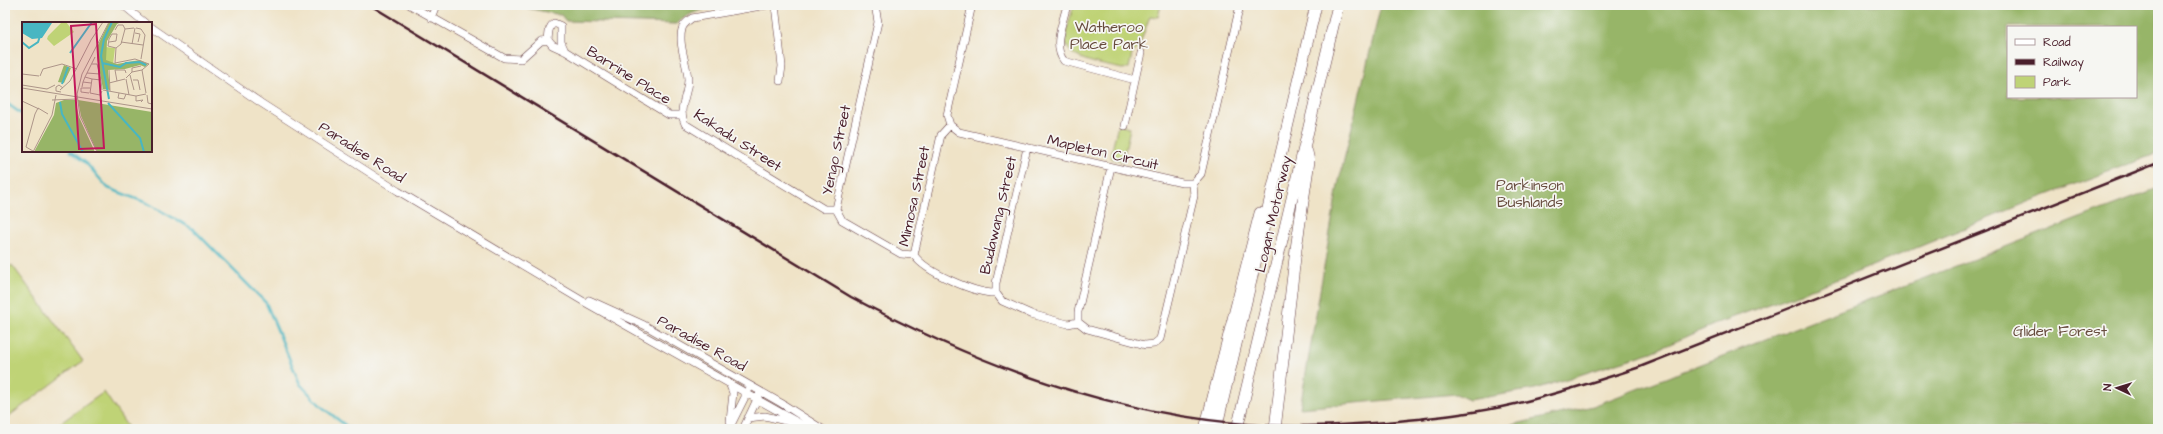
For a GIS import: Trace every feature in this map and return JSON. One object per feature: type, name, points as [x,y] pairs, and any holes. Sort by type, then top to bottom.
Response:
[{"type":"highway","name":"Logan Motorway","points":[[1216,429],[1316,5]]},
{"type":"highway","name":"Logan Motorway","points":[[1237,429],[1338,5]]},
{"type":"highway","points":[[1275,429],[1296,249],[1309,161],[1306,142]]},
{"type":"highway","points":[[1205,429],[1268,183],[1279,162]]},
{"type":"street","points":[[123,5],[144,22]]},
{"type":"street","points":[[410,5],[504,58],[521,59],[541,41],[548,40]]},
{"type":"street","points":[[431,18],[436,5]]},
{"type":"street","name":"Kakadu Street","points":[[767,5],[692,18],[682,28],[681,37],[688,78],[681,116],[685,124],[810,201],[824,209],[836,210]]},
{"type":"street","points":[[775,5],[782,66],[780,81]]},
{"type":"street","name":"Yengo Street","points":[[875,5],[878,22],[836,210],[842,220],[901,254],[914,255]]},
{"type":"street","points":[[950,125],[947,115],[972,5]]},
{"type":"street","points":[[1067,5],[1058,47],[1059,55],[1064,61],[1135,80]]},
{"type":"street","points":[[1111,168],[1078,312],[1078,322],[1087,329],[1145,345],[1154,344],[1160,339],[1194,196],[1193,183],[1201,174],[1240,5]]},
{"type":"street","name":"Barrine Place","points":[[565,51],[562,48],[561,26],[559,23],[551,25],[548,40],[552,45],[565,51],[669,115],[681,116]]},
{"type":"street","name":"Paradise Road","points":[[152,28],[262,103],[398,191],[565,289],[586,303],[810,429]]},
{"type":"street","points":[[1125,126],[1141,53]]},
{"type":"street","name":"Mapleton Circuit","points":[[950,125],[959,132],[1111,168],[1182,183],[1193,183]]},
{"type":"street","name":"Mimosa Street","points":[[950,125],[941,135],[914,255],[919,263],[936,273],[985,293],[996,293]]},
{"type":"street","name":"Budawang Street","points":[[1027,148],[996,283],[996,293],[1002,301],[1031,314],[1068,324],[1078,322]]},
{"type":"street","name":"Paradise Road","points":[[565,289],[644,325],[761,391],[822,429]]},
{"type":"street","points":[[729,383],[733,393],[729,429]]},
{"type":"street","points":[[729,429],[751,386]]},
{"type":"street","points":[[743,429],[761,391]]},
{"type":"street","points":[[748,418],[765,416],[802,425]]},
{"type":"green space","points":[[512,5],[736,5],[712,8],[697,12],[683,19],[677,24],[566,21],[561,15]]},
{"type":"green space","name":"Watheroo Place Park","points":[[1074,5],[1161,5],[1158,17],[1150,16],[1139,47],[1132,54],[1129,68],[1122,69],[1098,64],[1080,58],[1073,54],[1068,48],[1066,33]]},
{"type":"green space","name":"Parkinson Bushlands","points":[[1381,5],[2158,5],[2158,153],[2031,201],[1855,273],[1720,322],[1652,352],[1535,389],[1469,400],[1456,394],[1300,408],[1338,185]]},
{"type":"green space","points":[[1118,125],[1130,128],[1123,161],[1110,158]]},
{"type":"green space","name":"Glider Forest","points":[[2158,188],[2158,429],[1494,429],[1593,406]]},
{"type":"green space","points":[[12,265],[83,361],[5,419],[5,270]]},
{"type":"green space","points":[[104,392],[129,429],[52,429]]},
{"type":"waterway","points":[[5,102],[22,114]]},
{"type":"waterway","points":[[71,152],[86,163],[108,188],[147,203],[193,229],[266,303],[300,384],[321,406],[350,429]]},
{"type":"railway","points":[[370,5],[851,297],[899,322],[948,345],[998,365],[1048,383],[1099,398],[1151,410],[1204,419],[1259,425],[1328,426],[1427,418],[1501,407],[1562,392],[1637,368],[2158,163]]}]
